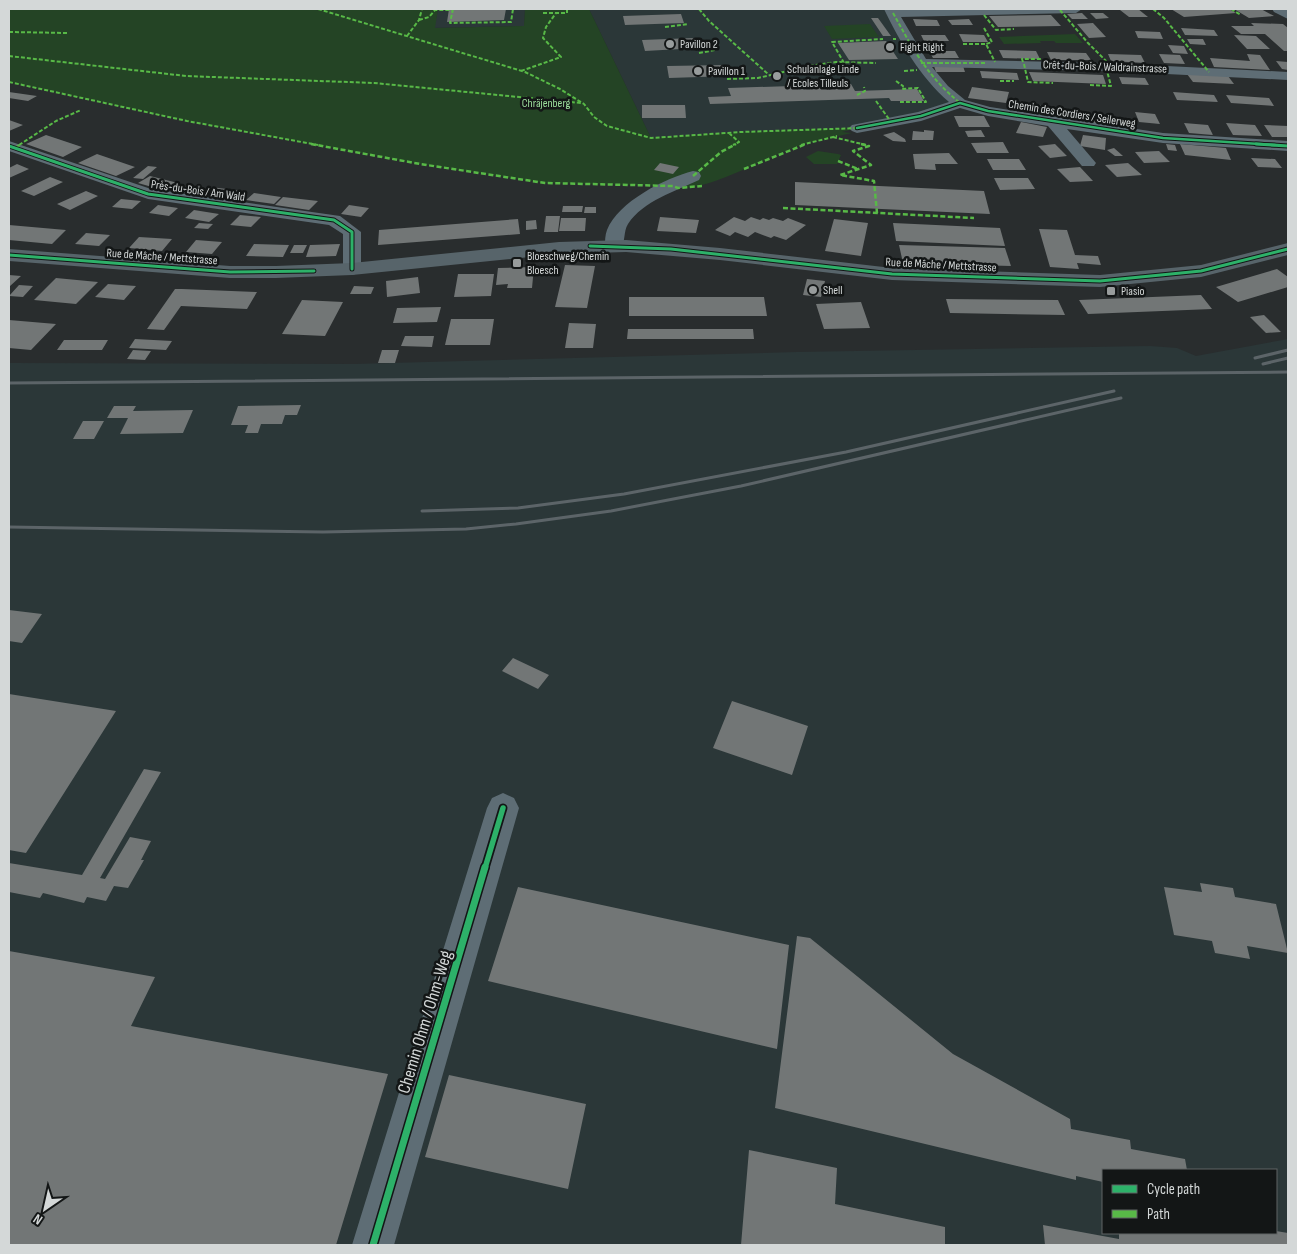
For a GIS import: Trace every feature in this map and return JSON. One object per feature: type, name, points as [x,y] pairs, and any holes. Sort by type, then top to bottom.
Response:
[{"type":"main road","name":"Rue de Mâche / Mettstrasse","points":[[9,255],[230,272],[276,272],[352,269],[557,248],[614,246],[680,250],[892,274],[1100,281],[1154,278],[1200,271],[1288,249]]},
{"type":"street","points":[[960,103],[943,89],[921,63],[892,11],[1076,9]]},
{"type":"street","points":[[1278,9],[1288,15]]},
{"type":"street","name":"Crêt-du-Bois / Waldrainstrasse","points":[[921,63],[1097,66],[1288,76]]},
{"type":"street","points":[[857,128],[921,116],[960,103]]},
{"type":"street","name":"Chemin des Cordiers / Seilerweg","points":[[960,103],[988,111],[1163,138],[1288,146]]},
{"type":"street","name":"Chemin des Cordiers / Seilerweg","points":[[1053,122],[1088,163]]},
{"type":"street","name":"Près-du-Bois / Am Wald","points":[[9,146],[148,194],[334,220],[352,232],[352,269]]},
{"type":"street","points":[[614,246],[616,230],[634,208],[645,200],[697,181],[669,202]]},
{"type":"street","name":"Chemin Ohm / Ohm-Weg","points":[[373,1245],[503,808]]},
{"type":"shaded area","points":[[438,9],[525,9],[524,26],[434,28]]},
{"type":"shaded area","name":"Schulanlage Linde / Ecoles Tilleuls","points":[[589,9],[890,9],[921,63],[960,103],[861,128],[741,132],[651,138]]},
{"type":"shaded area","points":[[1288,339],[1288,1245],[9,1245],[9,363],[354,364],[797,352],[1150,346],[1177,348],[1196,356]]},
{"type":"green space","name":"Chräjenberg","points":[[9,9],[438,9],[435,28],[524,26],[525,9],[589,9],[651,138],[741,132],[857,128],[842,132],[852,133],[787,150],[700,186],[685,188],[673,186],[545,183],[420,164],[187,121],[9,82]]},
{"type":"green space","points":[[870,24],[879,37],[832,39],[824,26]]},
{"type":"green space","points":[[1075,34],[1083,43],[1040,41],[1041,43],[1004,44],[999,37]]},
{"type":"green space","points":[[818,151],[841,155],[837,164],[814,164],[806,157]]},
{"type":"building","points":[[449,9],[506,9],[504,20],[447,22]]},
{"type":"building","points":[[1138,9],[1148,17],[1129,17],[1120,10]]},
{"type":"building","points":[[1171,9],[1229,9],[1236,13],[1184,17]]},
{"type":"building","points":[[1234,9],[1261,9],[1274,16],[1249,18]]},
{"type":"building","points":[[1082,13],[1088,19],[1072,19],[1067,14]]},
{"type":"building","points":[[1090,13],[1103,13],[1109,18],[1096,19]]},
{"type":"building","points":[[681,14],[684,23],[625,25],[623,16]]},
{"type":"building","points":[[1051,15],[1061,26],[998,27],[989,16]]},
{"type":"building","points":[[871,18],[878,18],[891,36],[883,36]]},
{"type":"building","points":[[913,19],[937,20],[940,26],[916,26]]},
{"type":"building","points":[[969,19],[973,25],[952,25],[948,20]]},
{"type":"building","points":[[1093,23],[1106,37],[1089,38],[1077,24]]},
{"type":"building","points":[[1251,23],[1283,24],[1288,28],[1288,51],[1284,51],[1265,34],[1241,34],[1231,26],[1254,26]]},
{"type":"building","points":[[1181,28],[1214,30],[1218,36],[1185,35]]},
{"type":"building","points":[[1135,31],[1160,32],[1163,39],[1138,38]]},
{"type":"building","points":[[959,34],[984,35],[988,42],[963,42]]},
{"type":"building","points":[[921,35],[945,35],[949,41],[924,41]]},
{"type":"building","points":[[1234,35],[1256,36],[1270,49],[1247,49]]},
{"type":"building","name":"Pavillon 2","points":[[694,38],[698,48],[645,51],[642,40]]},
{"type":"building","points":[[1187,39],[1203,39],[1206,45],[1190,44]]},
{"type":"building","points":[[886,41],[898,59],[849,60],[838,43]]},
{"type":"building","points":[[1168,45],[1184,46],[1188,54],[1173,53]]},
{"type":"building","points":[[999,50],[1036,51],[1040,59],[1003,58]]},
{"type":"building","points":[[929,51],[955,51],[959,58],[933,58]]},
{"type":"building","points":[[1047,52],[1086,53],[1091,60],[1051,60]]},
{"type":"building","points":[[1108,54],[1141,55],[1145,63],[1111,61]]},
{"type":"building","points":[[1159,54],[1180,55],[1185,64],[1164,63]]},
{"type":"building","points":[[1247,54],[1260,55],[1270,70],[1214,67],[1210,58],[1250,61]]},
{"type":"building","points":[[1276,61],[1288,62],[1288,70],[1282,69]]},
{"type":"building","name":"Pavillon 1","points":[[726,65],[730,76],[669,78],[667,66]]},
{"type":"building","points":[[934,66],[963,66],[965,72],[936,72]]},
{"type":"building","points":[[980,71],[1017,73],[1019,80],[982,78]]},
{"type":"building","points":[[1029,72],[1103,75],[1106,84],[1033,81]]},
{"type":"building","points":[[1187,74],[1228,76],[1234,84],[1193,82]]},
{"type":"building","points":[[1119,77],[1145,78],[1149,85],[1122,84]]},
{"type":"building","points":[[851,84],[855,91],[917,89],[924,101],[891,101],[889,98],[710,104],[708,97],[731,96],[728,88]]},
{"type":"building","points":[[972,87],[1009,92],[1006,103],[968,98]]},
{"type":"building","points":[[9,92],[37,96],[28,101],[9,98]]},
{"type":"building","points":[[1173,92],[1214,95],[1218,102],[1177,100]]},
{"type":"building","points":[[1226,95],[1269,98],[1274,106],[1231,103]]},
{"type":"building","points":[[1019,101],[1041,105],[1038,114],[1016,110]]},
{"type":"building","points":[[642,105],[685,105],[686,118],[642,118]]},
{"type":"building","points":[[1059,109],[1077,112],[1074,120],[1056,117]]},
{"type":"building","points":[[1135,112],[1155,114],[1160,124],[1139,122]]},
{"type":"building","points":[[1093,113],[1120,117],[1121,127],[1092,123]]},
{"type":"building","points":[[954,116],[984,116],[990,127],[959,127]]},
{"type":"building","points":[[9,120],[23,125],[9,131]]},
{"type":"building","points":[[1021,122],[1047,127],[1043,137],[1016,133]]},
{"type":"building","points":[[1184,123],[1208,125],[1213,135],[1189,133]]},
{"type":"building","points":[[1226,123],[1255,125],[1262,136],[1233,135]]},
{"type":"building","points":[[1264,125],[1288,126],[1288,137],[1272,137]]},
{"type":"building","points":[[924,130],[934,131],[933,140],[912,140],[913,131],[924,132]]},
{"type":"building","points":[[981,130],[985,137],[968,137],[965,131]]},
{"type":"building","points":[[894,132],[905,139],[906,142],[893,141],[883,135]]},
{"type":"building","points":[[46,135],[82,147],[63,157],[26,144]]},
{"type":"building","points":[[1083,135],[1106,138],[1105,150],[1080,146]]},
{"type":"building","points":[[1003,142],[1009,153],[977,153],[971,143]]},
{"type":"building","points":[[1055,144],[1067,156],[1050,158],[1038,146]]},
{"type":"building","points":[[1166,144],[1175,145],[1177,151],[1168,150]]},
{"type":"building","points":[[1180,144],[1226,148],[1231,160],[1185,155]]},
{"type":"building","points":[[1114,148],[1123,156],[1115,156],[1107,150]]},
{"type":"building","points":[[1159,151],[1170,162],[1144,163],[1135,152]]},
{"type":"building","points":[[949,153],[958,164],[935,164],[936,170],[915,169],[913,154]]},
{"type":"building","points":[[97,154],[135,167],[116,176],[78,163]]},
{"type":"building","points":[[1251,158],[1275,159],[1282,168],[1258,167]]},
{"type":"building","points":[[987,159],[1019,159],[1026,170],[993,170]]},
{"type":"building","points":[[660,163],[679,167],[673,174],[654,170]]},
{"type":"building","points":[[1128,163],[1142,175],[1117,177],[1105,165]]},
{"type":"building","points":[[17,164],[29,169],[9,178],[9,168]]},
{"type":"building","points":[[148,166],[157,167],[143,179],[133,178]]},
{"type":"building","points":[[1080,167],[1093,181],[1070,182],[1057,169]]},
{"type":"building","points":[[150,176],[178,183],[166,191],[138,183]]},
{"type":"building","points":[[50,177],[63,182],[34,196],[21,191]]},
{"type":"building","points":[[994,178],[1028,178],[1035,189],[1000,190]]},
{"type":"building","points":[[795,182],[984,191],[990,214],[795,205]]},
{"type":"building","points":[[187,185],[200,187],[193,193],[180,192]]},
{"type":"building","points":[[211,187],[242,191],[233,200],[201,196]]},
{"type":"building","points":[[86,191],[98,196],[70,210],[57,204]]},
{"type":"building","points":[[254,193],[281,197],[274,204],[246,200]]},
{"type":"building","points":[[283,197],[318,201],[309,210],[275,205]]},
{"type":"building","points":[[121,199],[141,201],[132,209],[112,207]]},
{"type":"building","points":[[158,205],[178,208],[169,216],[149,213]]},
{"type":"building","points":[[349,205],[369,208],[361,217],[341,214]]},
{"type":"building","points":[[563,206],[583,206],[582,212],[562,212]]},
{"type":"building","points":[[585,207],[596,207],[596,213],[584,213]]},
{"type":"building","points":[[194,210],[219,214],[209,222],[185,218]]},
{"type":"building","points":[[240,215],[261,217],[251,227],[230,225]]},
{"type":"building","points":[[546,216],[560,216],[558,232],[544,232]]},
{"type":"building","points":[[660,217],[699,220],[696,233],[657,231]]},
{"type":"building","points":[[734,217],[745,221],[751,217],[760,220],[763,218],[769,220],[773,218],[783,221],[788,218],[806,225],[786,240],[774,236],[771,238],[755,232],[748,237],[735,232],[730,236],[715,230]]},
{"type":"building","points":[[561,218],[586,218],[585,231],[559,231]]},
{"type":"building","points":[[518,219],[520,234],[378,245],[379,230]]},
{"type":"building","points":[[834,219],[868,223],[861,256],[825,251]]},
{"type":"building","points":[[536,220],[537,229],[526,230],[526,221]]},
{"type":"building","points":[[199,223],[213,224],[208,229],[194,228]]},
{"type":"building","points":[[893,223],[1000,228],[1005,246],[896,241]]},
{"type":"building","points":[[9,225],[66,230],[52,244],[9,240]]},
{"type":"building","points":[[1039,229],[1067,230],[1075,255],[1098,256],[1101,265],[1077,263],[1079,269],[1050,267]]},
{"type":"building","points":[[86,233],[110,235],[99,246],[75,244]]},
{"type":"building","points":[[139,237],[172,239],[162,251],[129,248]]},
{"type":"building","points":[[196,240],[222,242],[212,254],[186,252]]},
{"type":"building","points":[[254,244],[289,245],[283,257],[246,256]]},
{"type":"building","points":[[340,244],[336,256],[306,257],[310,245]]},
{"type":"building","points":[[294,245],[307,245],[303,253],[290,253]]},
{"type":"building","points":[[899,245],[1005,248],[1011,266],[903,263]]},
{"type":"building","points":[[565,265],[595,266],[587,308],[555,307]]},
{"type":"building","points":[[534,267],[532,288],[507,288],[508,284],[496,285],[498,268]]},
{"type":"building","points":[[1277,269],[1288,277],[1288,287],[1238,302],[1216,287]]},
{"type":"building","points":[[458,274],[494,274],[491,296],[454,297]]},
{"type":"building","points":[[9,275],[21,276],[9,287]]},
{"type":"building","points":[[418,277],[420,293],[387,297],[386,281]]},
{"type":"building","points":[[56,278],[98,282],[76,304],[34,300]]},
{"type":"building","name":"Shell","points":[[807,279],[825,281],[821,297],[803,295]]},
{"type":"building","points":[[108,284],[136,286],[124,300],[95,297]]},
{"type":"building","points":[[19,285],[33,286],[23,297],[9,296]]},
{"type":"building","points":[[354,286],[374,287],[371,294],[350,294]]},
{"type":"building","points":[[175,289],[257,292],[247,309],[181,306],[164,330],[147,329]]},
{"type":"building","points":[[1201,295],[1212,309],[1088,314],[1079,300]]},
{"type":"building","points":[[629,297],[764,297],[767,316],[629,316]]},
{"type":"building","points":[[946,299],[1058,300],[1065,315],[950,313]]},
{"type":"building","points":[[302,300],[343,302],[325,336],[282,334]]},
{"type":"building","points":[[861,302],[870,328],[824,329],[816,304]]},
{"type":"building","points":[[441,307],[437,322],[393,323],[397,308]]},
{"type":"building","points":[[1264,315],[1281,332],[1266,333],[1250,317]]},
{"type":"building","points":[[451,319],[494,319],[490,345],[445,345]]},
{"type":"building","points":[[9,320],[56,324],[31,350],[9,348]]},
{"type":"building","points":[[569,323],[596,324],[593,348],[565,348]]},
{"type":"building","points":[[628,329],[753,329],[754,339],[627,339]]},
{"type":"building","points":[[405,336],[434,336],[432,347],[401,346]]},
{"type":"building","points":[[135,339],[172,341],[166,350],[129,348]]},
{"type":"building","points":[[64,340],[108,340],[102,350],[57,350]]},
{"type":"building","points":[[133,350],[151,351],[145,360],[127,359]]},
{"type":"building","points":[[382,350],[399,350],[395,363],[378,363]]},
{"type":"building","points":[[301,405],[297,415],[285,415],[282,424],[261,424],[258,433],[245,433],[248,425],[231,425],[238,406]]},
{"type":"building","points":[[114,406],[136,406],[133,411],[193,410],[183,433],[120,434],[128,418],[107,418]]},
{"type":"building","points":[[83,421],[104,421],[94,439],[73,439]]},
{"type":"building","points":[[9,610],[42,614],[22,643],[9,641]]},
{"type":"building","points":[[513,658],[549,675],[538,689],[502,671]]},
{"type":"building","points":[[9,694],[116,711],[26,853],[9,850]]},
{"type":"building","points":[[732,701],[808,726],[792,775],[713,748]]},
{"type":"building","points":[[144,769],[161,772],[100,878],[105,879],[130,837],[151,841],[141,860],[144,860],[128,888],[114,886],[106,901],[87,897],[84,903],[43,893],[40,898],[9,892],[9,863],[82,875]]},
{"type":"building","points":[[1200,883],[1233,888],[1235,897],[1276,904],[1288,953],[1247,946],[1250,959],[1215,953],[1212,941],[1174,935],[1164,887],[1202,892]]},
{"type":"building","points":[[518,887],[789,945],[777,1049],[488,981]]},
{"type":"building","points":[[797,936],[810,938],[953,1054],[1070,1119],[1071,1129],[1130,1140],[1131,1149],[1185,1159],[1187,1169],[1102,1169],[1102,1182],[1076,1176],[1076,1180],[775,1108]]},
{"type":"building","points":[[9,951],[155,977],[131,1026],[388,1074],[336,1245],[9,1245]]},
{"type":"building","points":[[449,1075],[586,1104],[568,1189],[425,1157]]},
{"type":"building","points":[[749,1150],[837,1168],[835,1204],[945,1227],[945,1245],[741,1245]]},
{"type":"building","points":[[1043,1225],[1119,1239],[1119,1234],[1277,1234],[1277,1231],[1288,1233],[1288,1245],[1045,1245]]},
{"type":"railway","points":[[1255,358],[1288,350]]},
{"type":"railway","points":[[1263,364],[1288,358]]},
{"type":"railway","points":[[9,383],[1288,372]]},
{"type":"railway","points":[[422,511],[518,508],[624,494],[846,452],[1114,391]]},
{"type":"railway","points":[[9,527],[323,532],[466,529],[516,524],[611,511],[741,486],[1121,398]]},
{"type":"marked path","points":[[318,9],[525,72],[560,89],[584,104],[594,117],[607,126],[651,138],[741,132],[860,128]]},
{"type":"marked path","points":[[407,36],[419,20],[422,9]]},
{"type":"marked path","points":[[453,9],[450,23],[511,22],[513,9]]},
{"type":"marked path","points":[[543,13],[567,13],[567,9]]},
{"type":"marked path","points":[[699,9],[709,21],[768,74]]},
{"type":"marked path","points":[[1153,9],[1164,18],[1209,72]]},
{"type":"marked path","points":[[1231,9],[1241,15]]},
{"type":"marked path","points":[[419,20],[429,17],[435,10],[453,10]]},
{"type":"marked path","points":[[1060,10],[1088,43],[1112,67]]},
{"type":"marked path","points":[[521,71],[561,57],[543,38],[546,27],[556,13]]},
{"type":"marked path","points":[[893,13],[921,63],[943,89],[960,103]]},
{"type":"marked path","points":[[984,15],[996,30],[1014,29]]},
{"type":"marked path","points":[[665,27],[688,24]]},
{"type":"marked path","points":[[984,28],[992,42],[986,44]]},
{"type":"marked path","points":[[9,32],[68,33]]},
{"type":"marked path","points":[[844,63],[832,42],[883,39]]},
{"type":"marked path","points":[[963,44],[986,44],[995,62]]},
{"type":"marked path","points":[[699,53],[715,50]]},
{"type":"marked path","points":[[9,56],[186,76],[374,83],[581,103]]},
{"type":"marked path","points":[[1023,62],[1022,59],[1042,59]]},
{"type":"marked path","points":[[727,79],[758,78],[809,66],[836,62],[876,63]]},
{"type":"marked path","points":[[921,63],[987,63]]},
{"type":"marked path","points":[[1024,64],[1028,82],[1053,83]]},
{"type":"marked path","points":[[1090,85],[1111,86],[1106,67]]},
{"type":"marked path","points":[[904,71],[917,70]]},
{"type":"marked path","points":[[896,81],[903,86],[902,89],[918,88],[926,102],[900,102]]},
{"type":"marked path","points":[[1000,81],[1014,81]]},
{"type":"marked path","points":[[9,82],[187,121],[420,164],[545,183],[673,186],[678,188],[702,186]]},
{"type":"marked path","points":[[857,95],[865,91],[864,87]]},
{"type":"marked path","points":[[876,101],[891,122]]},
{"type":"marked path","points":[[15,148],[56,121],[81,110]]},
{"type":"marked path","points":[[693,176],[721,152],[739,142],[729,133]]},
{"type":"marked path","points":[[744,169],[798,146],[837,136]]},
{"type":"marked path","points":[[833,137],[869,146],[853,151],[871,165],[840,175],[874,181],[877,213]]},
{"type":"marked path","points":[[838,161],[858,169]]},
{"type":"marked path","points":[[783,208],[974,218]]},
{"type":"cycle path","points":[[857,128],[921,116],[960,103],[988,111],[1163,138],[1288,146]]},
{"type":"cycle path","points":[[9,146],[148,194],[334,220],[352,232],[352,269]]},
{"type":"cycle path","points":[[590,246],[671,249],[892,274],[1100,281],[1201,271],[1288,249]]},
{"type":"cycle path","points":[[9,255],[230,272],[314,271]]},
{"type":"cycle path","points":[[373,1245],[503,808]]},
{"type":"place","name":"Pavillon 2","points":[[670,44]]},
{"type":"place","name":"Fight Right","points":[[890,47]]},
{"type":"place","name":"Pavillon 1","points":[[698,71]]},
{"type":"place","name":"Schulanlage Linde / Ecoles Tilleuls","points":[[777,76]]},
{"type":"place","name":"Bloeschweg/Chemin Bloesch","points":[[517,263]]},
{"type":"place","name":"Shell","points":[[813,290]]},
{"type":"place","name":"Piasio","points":[[1111,291]]}]
